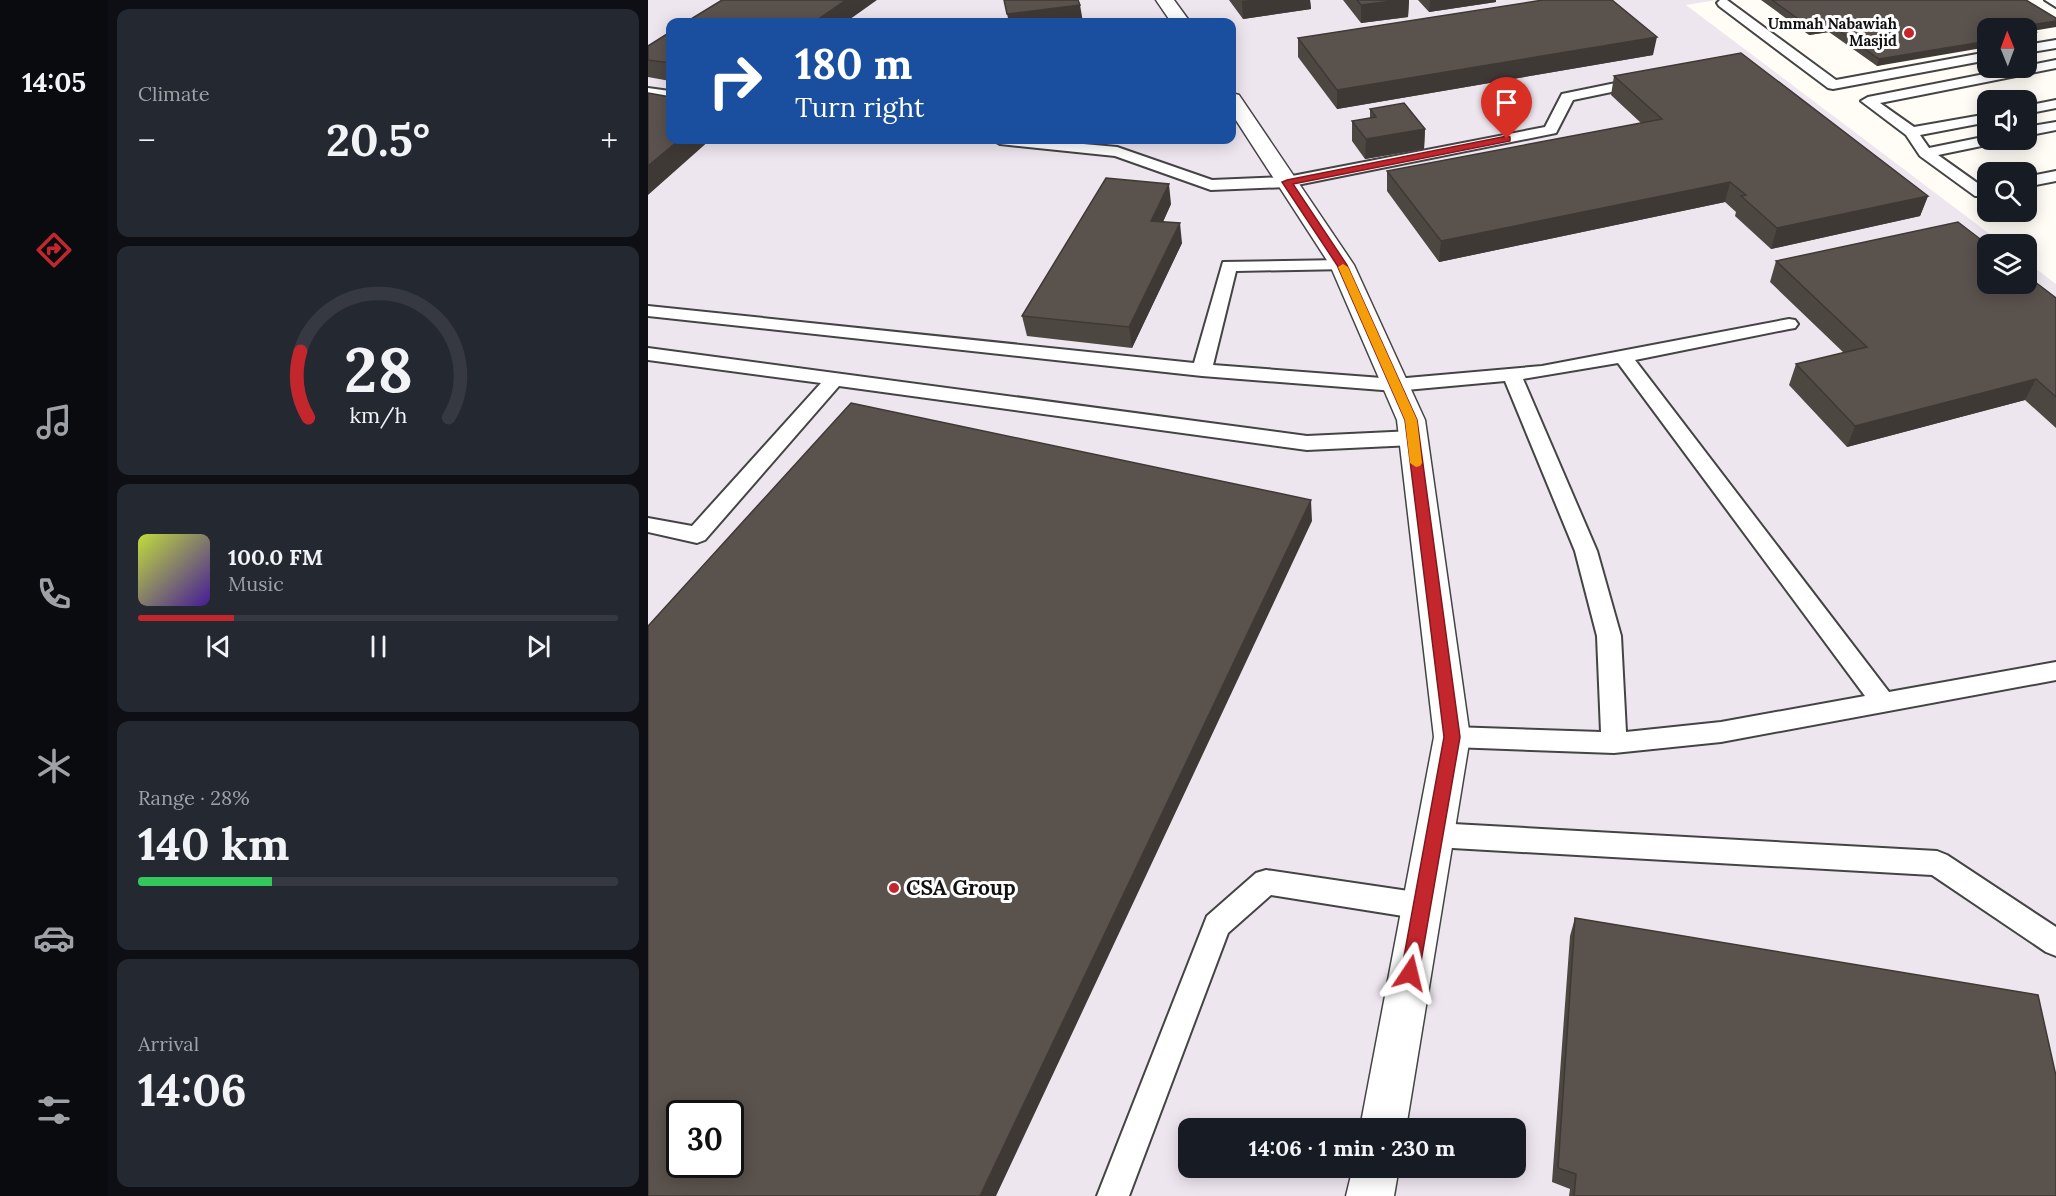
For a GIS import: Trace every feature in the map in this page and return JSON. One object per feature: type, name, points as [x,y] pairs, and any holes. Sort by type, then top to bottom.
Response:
[{"type":"street","points":[[1165,0],[1177,18]]},
{"type":"street","points":[[1236,105],[1342,265],[1411,420],[1452,737],[1385,1118]]},
{"type":"street","points":[[1371,1196],[1374,1178]]},
{"type":"lane","points":[[1741,0],[1723,3],[1833,85],[1868,101],[1911,132],[1925,153],[1977,190]]},
{"type":"lane","points":[[2051,0],[2056,3]]},
{"type":"lane","points":[[2037,47],[2056,44]]},
{"type":"lane","points":[[1833,85],[1977,58]]},
{"type":"lane","points":[[1868,101],[2056,63]]},
{"type":"lane","points":[[1037,144],[1118,153],[1211,185],[1287,182],[1551,130],[1567,97],[1657,79]]},
{"type":"lane","points":[[648,92],[666,94]]},
{"type":"lane","points":[[2037,108],[2054,106]]},
{"type":"lane","points":[[1911,132],[1977,120]]},
{"type":"lane","points":[[2037,130],[2056,126]]},
{"type":"lane","points":[[1925,153],[1977,143]]},
{"type":"lane","points":[[2037,180],[2056,176]]},
{"type":"lane","points":[[1202,370],[1229,267],[1342,265]]},
{"type":"lane","points":[[648,311],[1202,370],[1395,385],[1542,372],[1789,324]]},
{"type":"lane","points":[[648,354],[1307,443],[1413,438]]},
{"type":"lane","points":[[1623,357],[1884,703]]},
{"type":"lane","points":[[1512,375],[1586,550],[1609,636],[1614,743]]},
{"type":"lane","points":[[648,525],[697,535],[835,379]]},
{"type":"lane","points":[[1452,737],[1614,743],[1722,732],[2056,671]]},
{"type":"lane","points":[[1435,835],[1937,863],[2056,943]]},
{"type":"lane","points":[[1113,1196],[1217,925],[1266,882],[1422,906]]},
{"type":"shaded area","points":[[648,0],[1717,0],[1686,5],[1990,234],[1977,234],[1977,294],[2037,294],[2037,270],[2056,284],[2056,1196],[648,1196]]},
{"type":"building","points":[[722,0],[846,0],[820,18],[693,18]]},
{"type":"building","points":[[1004,0],[1078,0],[1080,5],[1007,14]]},
{"type":"building","points":[[1357,0],[1399,0],[1361,5]]},
{"type":"building","points":[[1543,0],[1612,0],[1657,37],[1337,90],[1298,38]]},
{"type":"building","name":"Ummah Nabawiah Masjid","points":[[1772,0],[2026,0],[2056,18],[2056,21],[2037,24],[2037,18],[1977,18],[1977,43],[1879,59],[1831,25],[1811,28]]},
{"type":"building","points":[[666,35],[666,62],[648,60],[648,46]]},
{"type":"building","points":[[1741,53],[1928,196],[1777,228],[1741,196],[1746,195],[1730,182],[1441,241],[1387,171],[1662,119],[1614,76]]},
{"type":"building","points":[[648,93],[666,96],[666,144],[674,144],[648,166]]},
{"type":"building","points":[[1404,103],[1425,129],[1366,139],[1352,121],[1376,117],[1370,109]]},
{"type":"building","points":[[1106,178],[1169,184],[1151,221],[1180,223],[1129,327],[1022,316]]},
{"type":"building","points":[[1958,222],[1977,237],[1977,294],[2037,294],[2037,283],[2056,298],[2056,397],[2036,379],[1855,426],[1796,364],[1867,347],[1776,261]]},
{"type":"building","name":"CSA Group","points":[[851,403],[1311,500],[980,1196],[648,1196],[648,626]]},
{"type":"building","points":[[1575,918],[2038,995],[2056,1076],[2056,1196],[1574,1196],[1576,1174],[1558,1168]]},
{"type":"slow traffic","points":[[1343,267],[1411,420],[1416,463]]},
{"type":"place","name":"Ummah Nabawiah Masjid","points":[[1909,33]]},
{"type":"place","name":"CSA Group","points":[[894,888]]},
{"type":"route","points":[[1410,973],[1452,737],[1411,420],[1342,265],[1287,182],[1507,139]]}]
